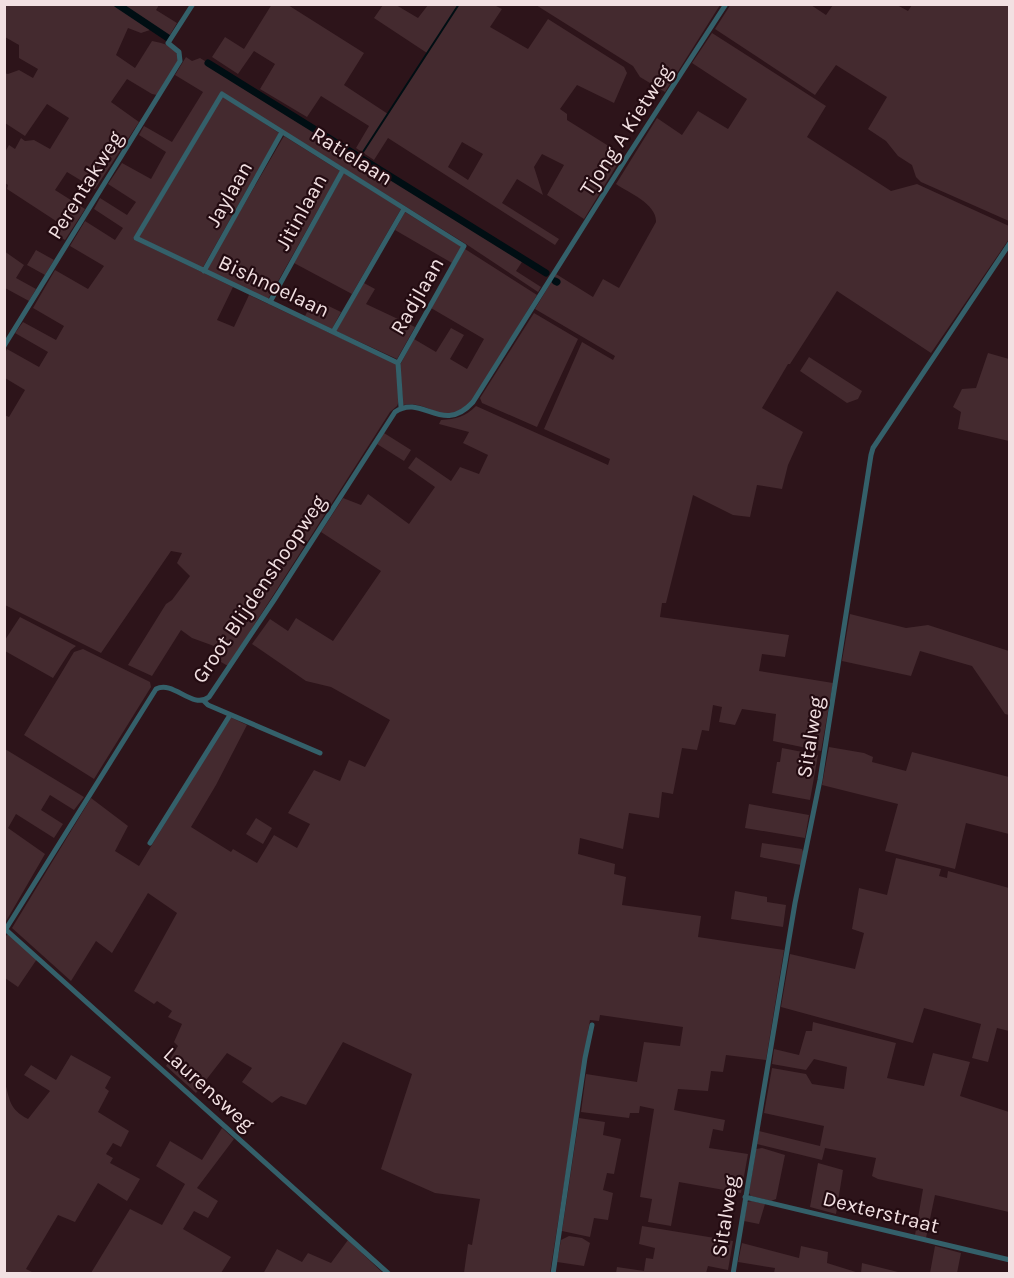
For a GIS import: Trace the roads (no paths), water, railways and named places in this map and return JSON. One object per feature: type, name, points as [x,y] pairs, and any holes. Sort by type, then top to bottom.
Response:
[{"type":"street","name":"Perentakweg","points":[[4,346],[180,61],[179,52],[168,43],[193,4]]},
{"type":"street","name":"Tjong A Kietweg","points":[[401,408],[409,406],[439,416],[449,416],[468,408],[488,381],[554,273],[726,4]]},
{"type":"street","name":"Ratielaan","points":[[136,238],[222,94],[464,246]]},
{"type":"street","name":"Jaylaan","points":[[204,271],[282,132]]},
{"type":"street","name":"Jitinlaan","points":[[270,302],[343,170]]},
{"type":"street","points":[[333,332],[404,209]]},
{"type":"street","name":"Bishnoelaan","points":[[136,238],[398,363]]},
{"type":"street","name":"Sitalweg","points":[[733,1274],[819,780],[871,455],[873,448],[933,356],[1010,243]]},
{"type":"street","name":"Radjlaan","points":[[398,363],[464,246]]},
{"type":"street","points":[[398,363],[401,408]]},
{"type":"street","name":"Groot Blijdenshoopweg","points":[[5,930],[156,689],[169,687],[198,700],[208,697],[274,600],[389,419],[401,408]]},
{"type":"street","points":[[204,700],[208,705],[230,716],[320,753]]},
{"type":"street","points":[[150,843],[230,716]]},
{"type":"street","name":"Laurensweg","points":[[5,930],[389,1274]]},
{"type":"street","points":[[553,1274],[585,1058],[592,1025]]},
{"type":"street","name":"Dexterstraat","points":[[745,1197],[1010,1260]]},
{"type":"waterway","points":[[117,4],[168,38]]},
{"type":"waterway","points":[[363,152],[459,4]]},
{"type":"waterway","points":[[208,63],[546,273]]}]
